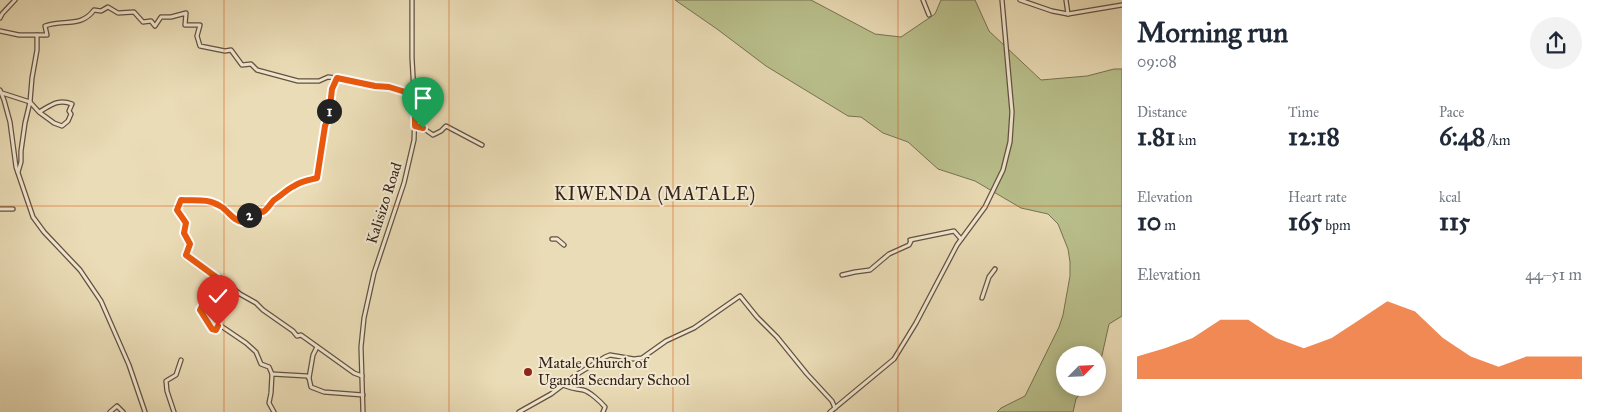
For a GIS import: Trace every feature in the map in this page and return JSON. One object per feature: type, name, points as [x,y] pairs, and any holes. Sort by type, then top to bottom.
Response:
[{"type":"street","points":[[0,18],[15,0]]},
{"type":"street","name":"Kalisizo Road","points":[[363,412],[362,338],[367,302],[377,264],[410,162],[415,126],[412,0]]},
{"type":"street","points":[[923,0],[928,15]]},
{"type":"street","points":[[830,412],[894,359],[961,239],[988,202],[1003,170],[1010,142],[1012,99],[1002,0]]},
{"type":"street","points":[[1020,0],[1052,12],[1068,14],[1122,5]]},
{"type":"street","points":[[1066,0],[1068,14]]},
{"type":"street","points":[[0,31],[19,35],[47,35],[45,26],[54,22],[74,22],[89,17],[94,10],[100,11],[108,7],[118,12],[134,12],[143,22],[151,21],[155,26],[161,17],[171,17],[186,13],[185,25],[200,25],[197,36],[200,46],[225,51],[231,50],[242,64],[251,64],[257,70],[298,81],[318,81],[328,77],[389,87],[412,94],[415,101]]},
{"type":"street","points":[[18,173],[30,102],[38,35]]},
{"type":"street","points":[[337,78],[332,89],[317,178],[306,180],[293,186],[280,198],[272,202],[266,211],[254,209],[243,222],[234,218],[221,206],[209,201],[182,200],[177,212],[186,221],[187,226],[184,233],[190,244],[186,255],[240,294],[256,303],[297,336],[301,335],[354,373],[362,376]]},
{"type":"street","points":[[1,91],[30,102],[39,112],[54,123],[62,126],[68,121],[72,104],[61,101],[39,112]]},
{"type":"street","points":[[1,91],[10,122],[18,173],[29,208],[36,222],[80,270],[101,301],[129,365],[145,412]]},
{"type":"street","points":[[415,126],[423,128],[433,135],[441,132],[446,126],[482,145]]},
{"type":"street","points":[[0,209],[13,209]]},
{"type":"street","points":[[842,275],[870,270],[889,254],[908,245],[911,241],[954,231],[961,239]]},
{"type":"street","points":[[552,239],[557,239],[564,245]]},
{"type":"street","points":[[982,298],[989,277],[995,269]]},
{"type":"street","points":[[216,277],[207,288],[207,296],[200,310],[212,329],[216,330],[221,326],[246,343],[256,352],[261,364],[269,367],[272,374],[272,393],[269,403],[274,412]]},
{"type":"street","points":[[519,412],[546,397],[576,375],[608,356],[634,360],[642,358],[666,341],[694,328],[740,296],[832,401],[835,408]]},
{"type":"street","points":[[317,346],[313,355],[309,378],[311,387],[324,392],[363,395]]},
{"type":"street","points":[[174,412],[167,391],[166,381],[176,375],[181,360]]},
{"type":"street","points":[[272,374],[302,375],[309,378]]},
{"type":"street","points":[[563,385],[576,390],[584,390],[599,400],[605,407],[603,412]]},
{"type":"street","points":[[110,412],[117,406],[123,412]]},
{"type":"green space","points":[[675,0],[811,0],[875,34],[901,37],[935,14],[941,0],[975,0],[989,31],[1041,80],[1087,76],[1114,69],[1122,69],[1122,316],[1109,324],[1104,346],[1056,346],[1056,396],[1078,396],[1073,412],[997,412],[1025,396],[1063,315],[1070,276],[1070,262],[1068,249],[1058,224],[1048,214],[1021,208],[975,181],[938,169],[908,142],[883,133],[861,117],[848,116],[766,66]]},
{"type":"place","name":"Matale Church of Uganda Secndary School","points":[[528,372]]},
{"type":"district","name":"KIWENDA (MATALE)","points":[[655,194]]},
{"type":"route","points":[[218,326],[216,330],[212,329],[200,310],[207,296],[207,288],[216,277],[186,255],[190,244],[184,233],[187,226],[186,221],[177,210],[181,200],[209,201],[221,206],[234,218],[243,222],[254,209],[266,211],[272,202],[280,198],[293,186],[306,180],[317,178],[332,89],[337,78],[389,87],[412,94],[415,101],[415,126],[423,128]]}]
